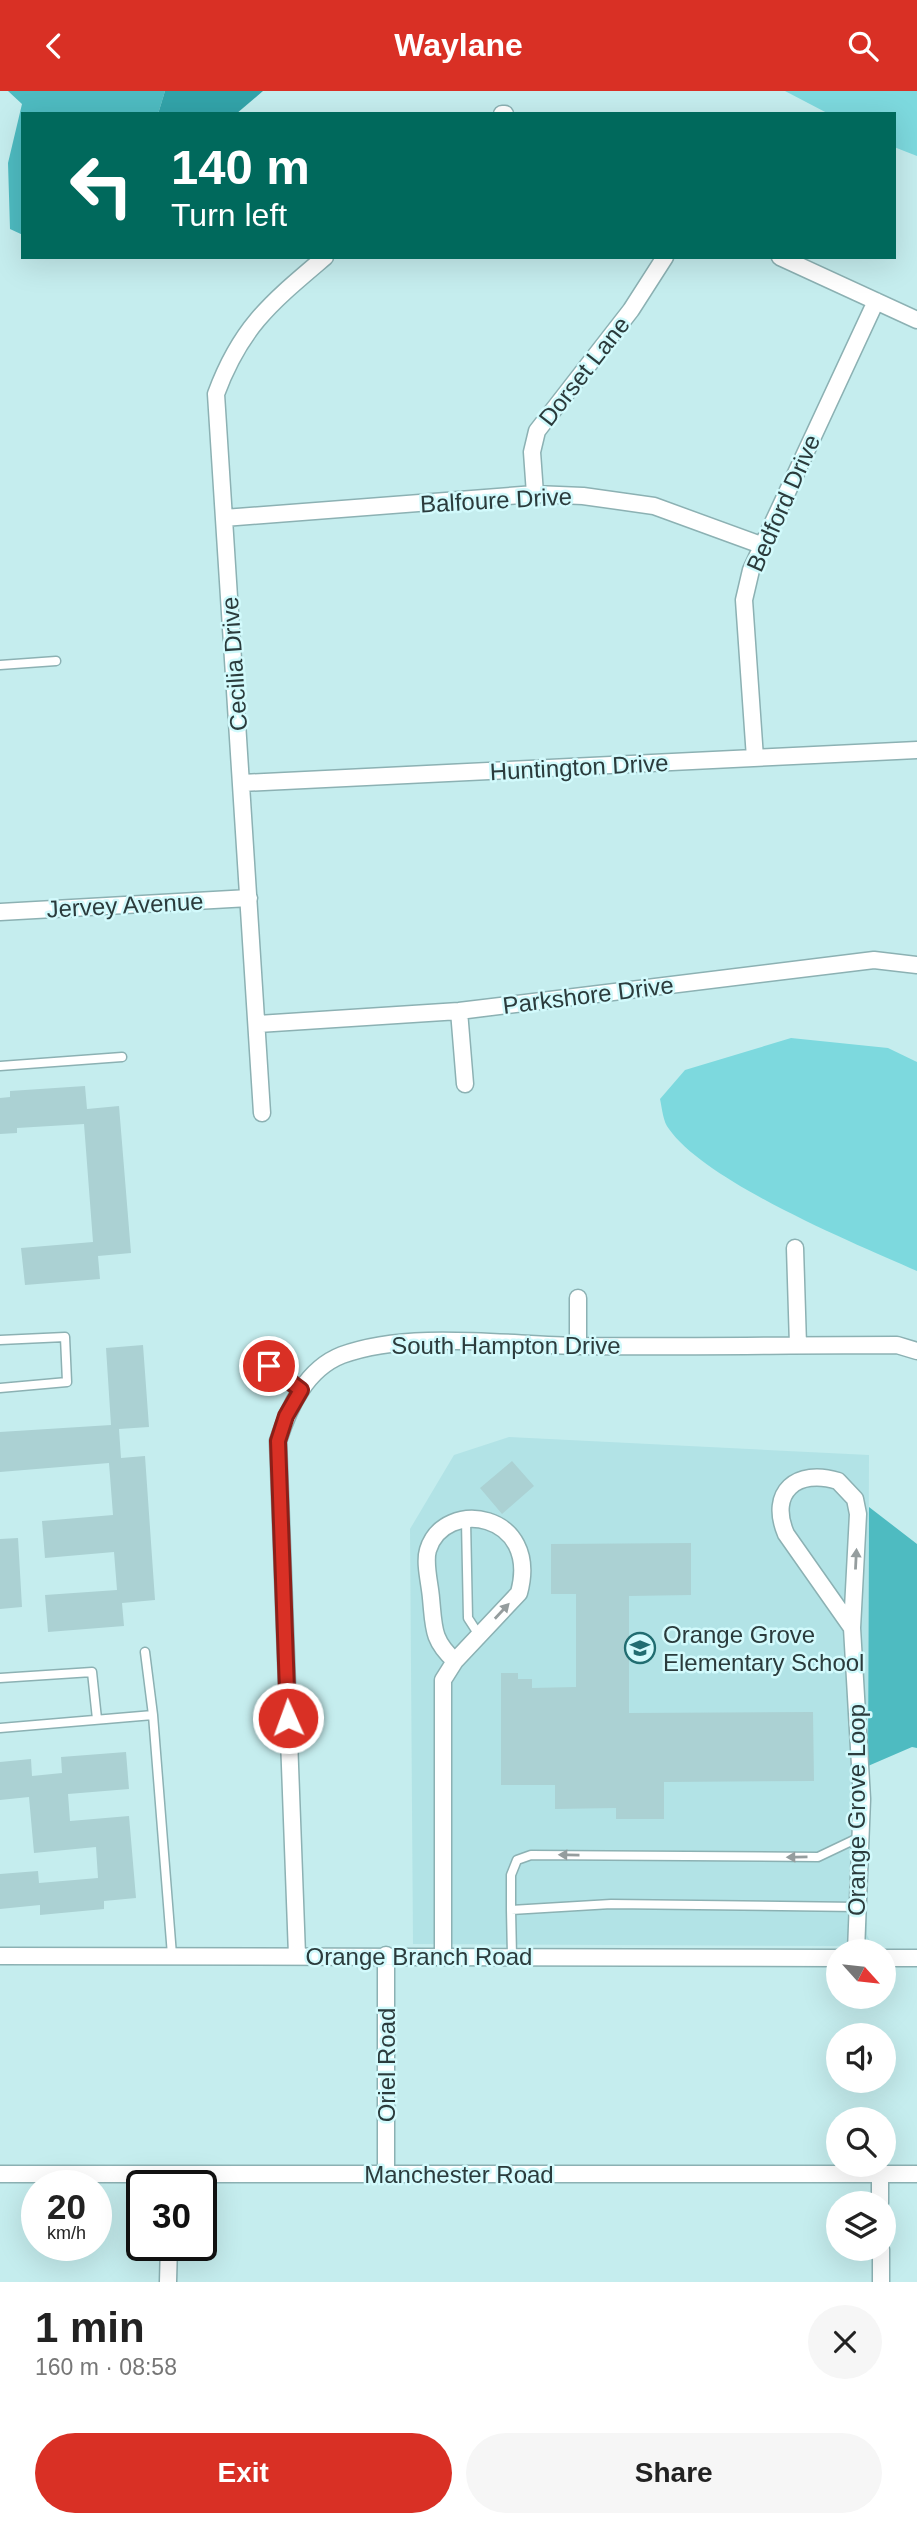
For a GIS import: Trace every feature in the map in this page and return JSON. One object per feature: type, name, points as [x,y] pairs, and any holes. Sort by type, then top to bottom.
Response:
[{"type":"street","name":"Cecilia Drive","points":[[262,1112],[216,394],[234,348],[265,308],[323,259]]},
{"type":"street","name":"Dorset Lane","points":[[536,494],[532,452],[537,431],[631,310],[663,259]]},
{"type":"street","points":[[784,259],[917,320]]},
{"type":"street","name":"Bedford Drive","points":[[755,758],[744,600],[761,545],[876,301]]},
{"type":"street","name":"Balfoure Drive","points":[[224,518],[536,494],[583,496],[653,506],[761,545]]},
{"type":"street","name":"Huntington Drive","points":[[242,783],[917,750]]},
{"type":"street","name":"Jervey Avenue","points":[[0,912],[249,898]]},
{"type":"street","name":"Parkshore Drive","points":[[258,1024],[459,1011],[874,960],[917,965]]},
{"type":"street","points":[[459,1011],[465,1084]]},
{"type":"street","points":[[795,1248],[798,1345]]},
{"type":"street","points":[[578,1298],[578,1346]]},
{"type":"street","name":"South Hampton Drive","points":[[297,1955],[278,1441],[286,1416],[301,1390],[322,1366],[341,1355],[392,1341],[578,1346],[897,1345],[917,1351]]},
{"type":"street","points":[[269,1366],[301,1390]]},
{"type":"street","name":"Orange Grove Loop","points":[[852,1627],[786,1534],[779,1518],[786,1490],[797,1481],[808,1477],[838,1481],[855,1499],[858,1514],[852,1627],[862,1799],[857,1939]]},
{"type":"street","points":[[443,1956],[443,1680],[455,1661],[519,1593],[522,1558],[515,1539],[503,1526],[477,1519],[442,1529],[432,1540],[427,1553],[435,1636],[442,1649],[455,1661]]},
{"type":"street","name":"Oriel Road","points":[[386,1955],[386,2175]]},
{"type":"street","name":"Orange Branch Road","points":[[0,1956],[826,1958]]},
{"type":"street","points":[[896,1958],[917,1958]]},
{"type":"street","name":"Manchester Road","points":[[217,2179],[386,2175],[826,2173]]},
{"type":"street","name":"Manchester Road","points":[[896,2173],[917,2174]]},
{"type":"street","name":"Manchester Road","points":[[0,2175],[126,2179]]},
{"type":"street","points":[[168,2282],[169,2261]]},
{"type":"street","points":[[880,2261],[881,2282]]},
{"type":"lane","points":[[0,664],[56,661]]},
{"type":"lane","points":[[0,1066],[122,1057]]},
{"type":"lane","points":[[0,1341],[65,1337],[66,1382],[0,1388]]},
{"type":"lane","points":[[466,1521],[468,1618],[479,1635]]},
{"type":"lane","points":[[145,1652],[153,1715],[172,1955]]},
{"type":"lane","points":[[0,1678],[92,1672],[97,1719]]},
{"type":"lane","points":[[0,1728],[153,1715]]},
{"type":"lane","points":[[512,1956],[511,1875],[517,1860],[531,1855],[818,1857],[860,1837]]},
{"type":"lane","points":[[511,1910],[611,1904],[858,1907]]},
{"type":"shaded area","points":[[8,91],[165,91],[159,112],[21,112],[21,234],[10,229],[8,163],[22,104]]},
{"type":"shaded area","points":[[165,91],[263,91],[238,112],[159,112]]},
{"type":"shaded area","points":[[785,91],[917,91],[917,156],[896,148],[896,112],[825,112]]},
{"type":"shaded area","points":[[791,1038],[888,1048],[917,1062],[917,1271],[821,1228],[747,1190],[688,1149],[667,1126],[660,1099],[685,1070]]},
{"type":"shaded area","name":"Orange Grove Elementary School","points":[[509,1437],[869,1455],[869,1939],[826,1939],[826,1946],[413,1944],[410,1529],[454,1455]]},
{"type":"shaded area","points":[[869,1507],[917,1544],[917,1748],[912,1747],[868,1766]]},
{"type":"building","points":[[85,1086],[87,1109],[119,1106],[131,1253],[98,1256],[100,1279],[25,1285],[21,1248],[93,1242],[84,1124],[17,1128],[17,1133],[0,1134],[0,1098],[10,1097],[10,1091]]},
{"type":"building","points":[[143,1345],[149,1427],[119,1429],[121,1458],[145,1456],[155,1600],[122,1603],[124,1626],[48,1632],[45,1595],[117,1590],[114,1552],[45,1558],[42,1521],[113,1515],[109,1463],[0,1472],[0,1432],[111,1425],[106,1348]]},
{"type":"building","points":[[512,1461],[534,1486],[502,1514],[480,1488]]},
{"type":"building","points":[[18,1538],[22,1607],[0,1609],[0,1539]]},
{"type":"building","points":[[691,1543],[691,1595],[629,1596],[629,1713],[813,1712],[814,1781],[664,1782],[664,1819],[616,1819],[616,1808],[555,1809],[555,1785],[501,1785],[501,1673],[518,1673],[518,1679],[532,1679],[532,1688],[576,1687],[576,1594],[551,1594],[551,1544]]},
{"type":"building","points":[[126,1752],[129,1789],[68,1794],[70,1821],[129,1816],[136,1898],[104,1901],[104,1909],[40,1915],[40,1905],[0,1909],[0,1874],[38,1871],[39,1883],[98,1878],[96,1847],[34,1853],[29,1797],[0,1800],[0,1762],[31,1759],[32,1776],[62,1773],[61,1757]]},
{"type":"place","name":"Orange Grove Elementary School","points":[[640,1648]]},
{"type":"route","points":[[269,1366],[301,1390],[286,1416],[278,1441],[288,1718]]}]
